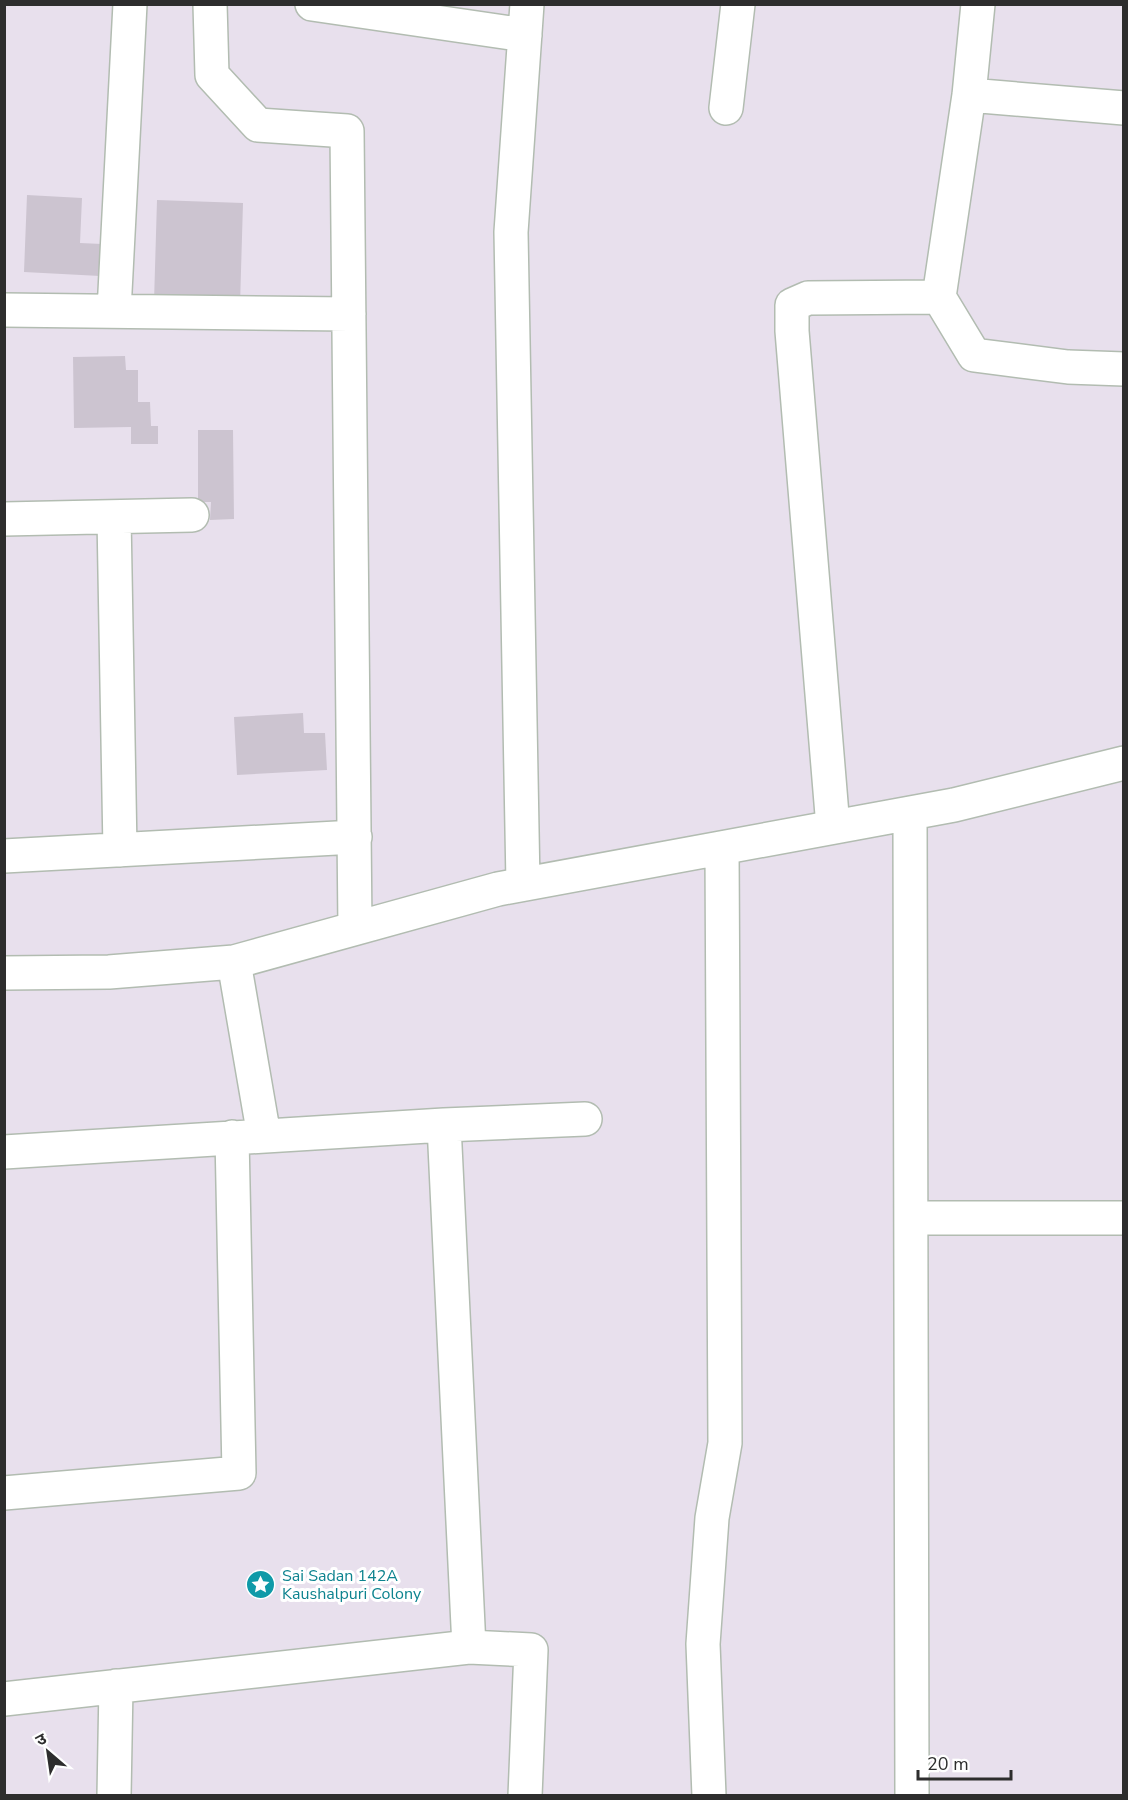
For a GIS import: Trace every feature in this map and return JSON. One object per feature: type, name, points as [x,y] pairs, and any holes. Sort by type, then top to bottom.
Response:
[{"type":"street","points":[[114,311],[130,4]]},
{"type":"street","points":[[210,4],[212,75],[258,125],[347,131],[356,928]]},
{"type":"street","points":[[726,108],[738,4]]},
{"type":"street","points":[[978,4],[969,95],[939,297],[974,355],[1068,367],[1124,369]]},
{"type":"street","points":[[325,5],[526,20],[511,232],[523,884]]},
{"type":"street","points":[[969,95],[1124,108]]},
{"type":"street","points":[[833,827],[792,331],[792,305],[808,298],[939,297]]},
{"type":"street","points":[[4,310],[349,314]]},
{"type":"street","points":[[4,519],[192,516]]},
{"type":"street","points":[[114,517],[120,850]]},
{"type":"street","points":[[4,973],[109,972],[234,962],[498,889],[954,806],[1124,763]]},
{"type":"street","points":[[910,814],[912,1796]]},
{"type":"street","points":[[4,856],[355,837]]},
{"type":"street","points":[[709,1796],[703,1644],[712,1518],[725,1443],[722,848]]},
{"type":"street","points":[[4,1493],[239,1473],[248,1137],[234,962]]},
{"type":"street","points":[[4,1152],[444,1125],[585,1119]]},
{"type":"street","points":[[444,1125],[469,1647]]},
{"type":"street","points":[[911,1218],[1124,1218]]},
{"type":"street","points":[[4,1699],[469,1647],[531,1650],[525,1796]]},
{"type":"street","points":[[114,1796],[116,1686]]},
{"type":"building","points":[[27,195],[82,198],[80,243],[102,244],[100,276],[24,272]]},
{"type":"building","points":[[157,200],[243,203],[240,305],[154,302]]},
{"type":"building","points":[[125,356],[126,370],[138,370],[138,402],[150,402],[151,426],[158,426],[158,444],[131,444],[131,427],[74,428],[73,357]]},
{"type":"building","points":[[198,430],[233,430],[234,519],[210,520],[211,502],[198,502]]},
{"type":"building","points":[[303,713],[304,733],[325,733],[327,770],[237,775],[234,717]]},
{"type":"place","name":"Sai Sadan 142A Kaushalpuri Colony","points":[[261,1584]]}]
